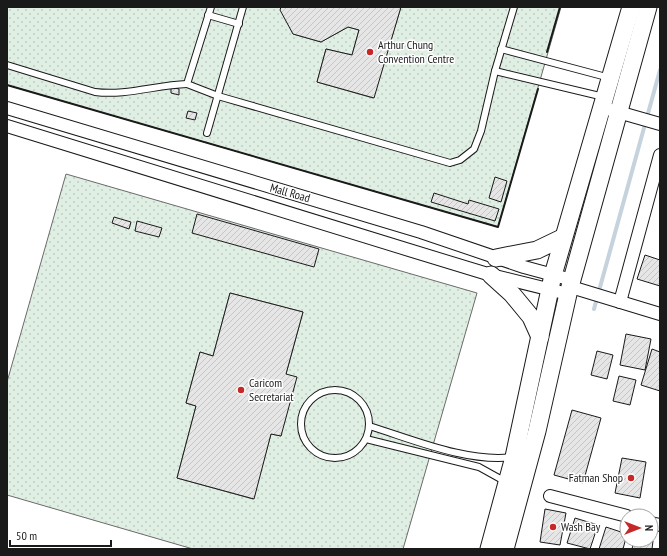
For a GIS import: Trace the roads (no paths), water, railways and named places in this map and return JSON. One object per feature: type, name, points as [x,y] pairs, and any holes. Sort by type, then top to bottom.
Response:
[{"type":"main road","points":[[505,549],[537,431],[615,105],[631,7]]},
{"type":"main road","points":[[619,81],[648,7]]},
{"type":"main road","points":[[489,549],[514,457],[562,238],[615,105]]},
{"type":"main road","points":[[496,258],[537,250],[562,238]]},
{"type":"main road","points":[[491,275],[512,294],[531,317],[540,338]]},
{"type":"street","points":[[615,105],[660,124]]},
{"type":"street","name":"Mall Road","points":[[7,108],[421,232],[496,258],[551,283]]},
{"type":"street","name":"Mall Road","points":[[7,126],[491,275],[572,287],[660,314]]},
{"type":"street","points":[[618,300],[660,155]]},
{"type":"street","points":[[550,496],[619,514]]},
{"type":"lane","points":[[187,84],[211,7]]},
{"type":"lane","points":[[207,133],[243,7]]},
{"type":"lane","points":[[7,65],[105,94],[115,94],[170,85],[187,84],[218,96],[450,163],[460,160],[474,149],[481,131],[495,71],[514,7]]},
{"type":"lane","points":[[208,15],[238,24]]},
{"type":"lane","points":[[501,49],[619,81]]},
{"type":"lane","points":[[495,71],[615,105]]},
{"type":"lane","points":[[337,390],[348,392],[358,398],[368,416],[369,426],[366,439],[359,449],[350,455],[339,458],[322,456],[308,446],[302,436],[300,425],[302,414],[307,403],[316,395],[326,391],[337,390]]},
{"type":"lane","points":[[369,426],[458,452],[489,458],[514,457]]},
{"type":"lane","points":[[366,439],[480,467],[507,482]]},
{"type":"waterway","points":[[594,309],[660,70]]},
{"type":"place","name":"Arthur Chung Convention Centre","points":[[370,52]]},
{"type":"place","name":"Caricom Secretariat","points":[[241,390]]},
{"type":"place","name":"Fatman Shop","points":[[631,478]]},
{"type":"place","name":"Wash Bay","points":[[553,527]]}]
